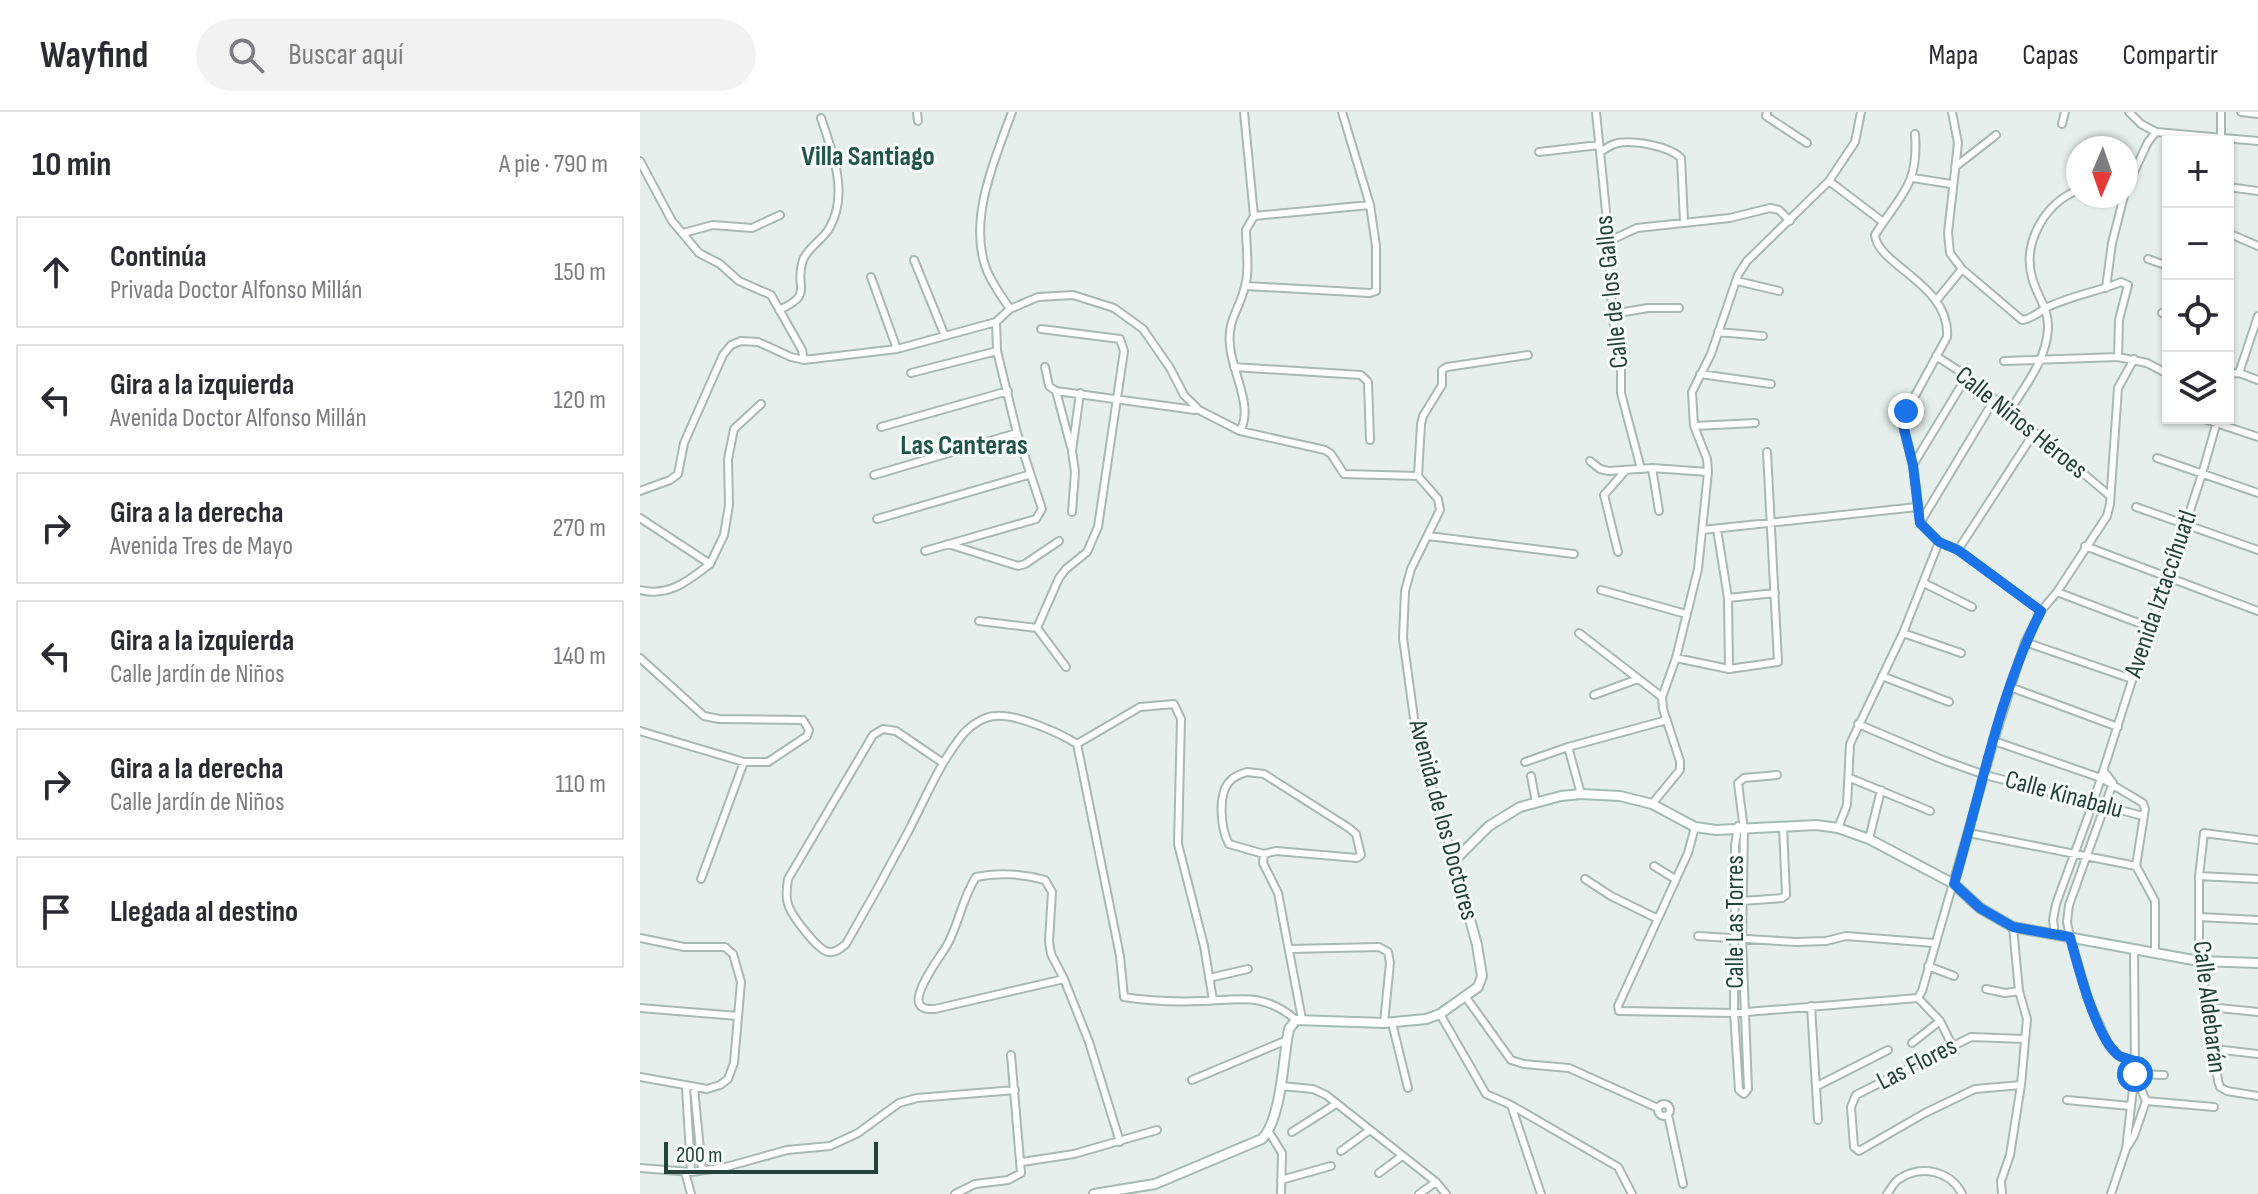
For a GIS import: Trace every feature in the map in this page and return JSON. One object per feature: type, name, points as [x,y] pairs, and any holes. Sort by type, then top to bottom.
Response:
[{"type":"main road","points":[[1454,861],[1504,815],[1536,802],[1581,794],[1620,796],[1652,804],[1695,827],[1740,831],[1783,826],[1838,828],[1869,839],[1954,884],[1980,908],[2013,927],[2199,961],[2258,963]]},
{"type":"main road","name":"Avenida de los Doctores","points":[[1299,1020],[1388,1023],[1426,1019],[1440,1014],[1478,987],[1482,976],[1477,945],[1454,861]]},
{"type":"main road","points":[[1094,1194],[1155,1184],[1262,1139],[1269,1132],[1289,1029],[1299,1020]]},
{"type":"street","points":[[917,112],[918,121]]},
{"type":"street","points":[[1010,309],[986,269],[981,226],[983,207],[1012,112]]},
{"type":"street","points":[[1240,431],[1246,417],[1229,331],[1232,313],[1246,286],[1246,230],[1254,216],[1244,112]]},
{"type":"street","points":[[1246,286],[1376,291],[1376,246],[1370,205],[1342,112]]},
{"type":"street","name":"Calle de los Gallos","points":[[1596,112],[1609,241],[1612,314],[1621,364],[1621,393],[1641,469]]},
{"type":"street","points":[[1767,112],[1766,116],[1807,143]]},
{"type":"street","points":[[1652,804],[1680,770],[1662,697],[1676,658],[1698,569],[1708,472],[1707,459],[1694,426],[1692,392],[1747,261],[1829,181],[1855,142],[1861,112]]},
{"type":"street","points":[[1952,112],[1958,143],[1951,184],[1950,253],[1962,269],[2022,320],[2046,308],[2121,282],[2128,285],[2119,320],[2118,357]]},
{"type":"street","points":[[2062,124],[2065,112]]},
{"type":"street","points":[[2129,112],[2141,124],[2156,132],[2188,136]]},
{"type":"street","points":[[2221,112],[2221,136]]},
{"type":"street","points":[[2241,112],[2258,114]]},
{"type":"street","points":[[779,310],[801,296],[802,263],[820,242],[835,215],[836,169],[821,118]]},
{"type":"street","points":[[2138,162],[2156,132]]},
{"type":"street","points":[[1915,134],[1913,178],[1875,235],[1878,246],[1936,301],[1962,269]]},
{"type":"street","points":[[1954,168],[1996,135]]},
{"type":"street","points":[[2234,140],[2258,141]]},
{"type":"street","points":[[1539,152],[1600,148],[1615,143],[1675,151],[1681,158],[1684,222]]},
{"type":"street","points":[[640,161],[672,221],[699,253],[720,264],[739,281],[771,295],[802,350],[804,360]]},
{"type":"street","points":[[1913,178],[1951,184]]},
{"type":"street","points":[[1829,181],[1883,222]]},
{"type":"street","points":[[2234,188],[2258,191]]},
{"type":"street","points":[[2009,412],[2041,359],[2048,328],[2046,308],[2030,267],[2032,246],[2045,215],[2058,199],[2066,195]]},
{"type":"street","points":[[1254,216],[1370,205]]},
{"type":"street","points":[[1609,241],[1637,228],[1730,218],[1770,208],[1779,210],[1790,221]]},
{"type":"street","points":[[2106,288],[2121,208]]},
{"type":"street","points":[[683,233],[713,225],[752,228],[780,215]]},
{"type":"street","points":[[2234,236],[2258,246]]},
{"type":"street","points":[[2148,259],[2162,264]]},
{"type":"street","points":[[914,260],[945,336]]},
{"type":"street","points":[[871,277],[897,349]]},
{"type":"street","points":[[1737,281],[1779,291]]},
{"type":"street","points":[[640,491],[678,474],[684,443],[723,355],[731,345],[741,341],[758,342],[804,360],[897,349],[996,322],[1010,309],[1038,297],[1086,298],[1114,308],[1143,329],[1184,395],[1199,410],[1240,431],[1325,450],[1336,460],[1340,469],[1352,476],[1418,476],[1421,424],[1442,385],[1442,370],[1528,355]]},
{"type":"street","name":"Calle Niños Héroes","points":[[1936,301],[1948,325],[1947,337],[1936,356],[1967,376],[2109,495]]},
{"type":"street","points":[[1612,314],[1648,308],[1679,308]]},
{"type":"street","points":[[2239,373],[2258,316]]},
{"type":"street","points":[[925,551],[1041,515],[1042,509],[1028,475],[997,351],[996,322]]},
{"type":"street","points":[[1037,628],[1059,578],[1087,552],[1098,527],[1124,351],[1120,339],[1041,329]]},
{"type":"street","points":[[1718,332],[1763,336]]},
{"type":"street","points":[[911,373],[997,351]]},
{"type":"street","points":[[1936,356],[1904,416],[1903,425],[1913,465],[1920,523],[1939,542],[1958,550],[2041,611]]},
{"type":"street","points":[[2004,361],[2118,357],[2134,359],[2162,371]]},
{"type":"street","points":[[1918,998],[2025,642],[2041,611],[2107,516],[2118,388],[2134,359]]},
{"type":"street","points":[[1045,367],[1049,386],[1056,391],[1199,410]]},
{"type":"street","points":[[1234,367],[1361,375],[1368,382],[1370,440]]},
{"type":"street","points":[[2234,373],[2258,380]]},
{"type":"street","points":[[1700,374],[1771,384]]},
{"type":"street","points":[[1913,465],[1967,376]]},
{"type":"street","points":[[881,427],[1008,391]]},
{"type":"street","points":[[1056,391],[1075,472],[1072,512]]},
{"type":"street","points":[[1072,451],[1080,393]]},
{"type":"street","points":[[1920,523],[1994,400]]},
{"type":"street","points":[[640,590],[653,593],[673,590],[710,564],[724,535],[729,505],[728,459],[734,429],[761,404]]},
{"type":"street","points":[[1694,426],[1755,423]]},
{"type":"street","name":"Avenida Iztaccíhuatl","points":[[2055,934],[2053,920],[2056,904],[2103,774],[2217,424]]},
{"type":"street","points":[[2226,424],[2258,437]]},
{"type":"street","points":[[874,475],[1017,433]]},
{"type":"street","points":[[1958,550],[2034,433]]},
{"type":"street","points":[[1676,658],[1729,669],[1778,662],[1767,452]]},
{"type":"street","points":[[2157,458],[2258,493]]},
{"type":"street","points":[[1590,461],[1600,469],[1609,471],[1652,468],[1708,472]]},
{"type":"street","points":[[1652,468],[1659,511]]},
{"type":"street","points":[[1618,552],[1604,495],[1626,470]]},
{"type":"street","points":[[877,519],[1028,475]]},
{"type":"street","name":"Avenida de los Doctores","points":[[1418,476],[1438,499],[1440,510],[1411,569],[1405,591],[1403,638],[1417,740],[1454,861]]},
{"type":"street","points":[[1702,530],[1917,507]]},
{"type":"street","points":[[2136,507],[2258,550]]},
{"type":"street","points":[[640,518],[710,564]]},
{"type":"street","points":[[1717,529],[1728,598],[1729,669]]},
{"type":"street","points":[[1428,536],[1574,554]]},
{"type":"street","points":[[948,544],[1018,566],[1059,541]]},
{"type":"street","points":[[1838,828],[1847,805],[1850,744],[1903,633],[1939,542]]},
{"type":"street","points":[[2085,546],[2258,611]]},
{"type":"street","points":[[1924,583],[1972,607]]},
{"type":"street","points":[[1601,590],[1686,614]]},
{"type":"street","points":[[2057,592],[2149,627]]},
{"type":"street","points":[[1728,598],[1775,593]]},
{"type":"street","points":[[979,621],[1037,628],[1066,667]]},
{"type":"street","points":[[1579,633],[1662,697]]},
{"type":"street","points":[[1903,633],[1961,653]]},
{"type":"street","points":[[2025,642],[2132,679]]},
{"type":"street","points":[[640,658],[704,716],[803,720],[808,725],[807,736],[768,762],[744,762],[640,731]]},
{"type":"street","points":[[1882,676],[1949,702]]},
{"type":"street","points":[[1594,695],[1638,679]]},
{"type":"street","points":[[2010,687],[2118,727]]},
{"type":"street","points":[[1077,744],[1140,707],[1174,704],[1181,719],[1178,844],[1204,946],[1213,1000]]},
{"type":"street","points":[[943,763],[896,731],[883,729],[873,735],[788,879],[786,894],[789,908],[819,948],[838,951],[846,944],[943,763],[971,726],[995,715],[1061,734],[1077,744],[1120,956],[1124,997],[1182,1002],[1243,998],[1266,1002],[1299,1020]]},
{"type":"street","points":[[1525,762],[1667,720]]},
{"type":"street","name":"Calle Kinabalu","points":[[1858,724],[1985,775],[2143,816]]},
{"type":"street","points":[[1994,741],[2103,774],[2143,803],[2145,809],[2136,866],[2155,901],[2155,953]]},
{"type":"street","points":[[1568,747],[1581,794]]},
{"type":"street","points":[[701,879],[744,762]]},
{"type":"street","points":[[1247,772],[1264,774],[1349,828],[1356,834],[1361,855],[1357,858],[1276,851],[1264,854],[1235,848],[1225,838],[1222,810],[1225,789],[1237,776],[1247,772]]},
{"type":"street","points":[[1740,831],[1740,779],[1777,775]]},
{"type":"street","points":[[1531,776],[1536,802]]},
{"type":"street","points":[[1850,778],[1930,811]]},
{"type":"street","points":[[2113,783],[2069,905],[2067,922],[2088,999],[2109,1046],[2120,1057],[2135,1061]]},
{"type":"street","points":[[1869,839],[1881,790]]},
{"type":"street","points":[[1742,901],[1782,898],[1786,895],[1783,826]]},
{"type":"street","points":[[1695,827],[1688,853],[1656,918],[1618,1006],[1619,1011],[1734,1013],[1918,998]]},
{"type":"street","name":"Calle Las Torres","points":[[1740,831],[1742,901],[1738,939],[1748,1089],[1744,1094],[1739,1090],[1734,1013],[1740,831]]},
{"type":"street","points":[[1969,833],[2136,866]]},
{"type":"street","name":"Calle Aldebarán","points":[[2258,840],[2204,833],[2199,876],[2199,961],[2220,1087],[2258,1097]]},
{"type":"street","points":[[1264,854],[1263,863],[1278,893],[1299,1020]]},
{"type":"street","points":[[1654,866],[1675,879]]},
{"type":"street","points":[[1064,979],[935,1009],[921,1006],[919,1001],[920,990],[950,941],[976,877],[1030,875],[1045,880],[1050,886],[1053,902],[1049,941],[1056,968],[1064,979],[1089,1042],[1120,1142]]},
{"type":"street","points":[[2199,876],[2258,879]]},
{"type":"street","points":[[1585,879],[1656,918]]},
{"type":"street","points":[[2199,917],[2258,920]]},
{"type":"street","points":[[2002,1194],[2001,1181],[2010,1155],[2021,1085],[2027,1019],[2019,991],[2013,927]]},
{"type":"street","points":[[1698,936],[1796,942],[1826,941],[1846,936],[1934,943]]},
{"type":"street","points":[[640,938],[684,947],[725,947],[733,954],[741,982],[734,1063],[728,1079],[707,1089],[640,1077]]},
{"type":"street","points":[[1289,949],[1379,947],[1388,952],[1388,1023],[1408,1088]]},
{"type":"street","points":[[2111,1194],[2126,1149],[2136,1077],[2134,949]]},
{"type":"street","points":[[1928,966],[1954,976]]},
{"type":"street","points":[[1209,978],[1248,969]]},
{"type":"street","points":[[1986,989],[2005,993],[2019,991]]},
{"type":"street","points":[[1465,996],[1511,1060],[1569,1068],[1658,1108],[1666,1103],[1671,1109],[1668,1115],[1683,1184]]},
{"type":"street","points":[[1918,998],[1940,1021],[1952,1045]]},
{"type":"street","points":[[1811,1006],[1818,1120]]},
{"type":"street","points":[[2209,1007],[2258,1012]]},
{"type":"street","points":[[640,1008],[738,1016]]},
{"type":"street","points":[[1440,1014],[1486,1094],[1511,1105],[1618,1167],[1632,1194]]},
{"type":"street","points":[[1912,1043],[1940,1021]]},
{"type":"street","name":"Las Flores","points":[[2021,1085],[1975,1089],[1855,1151],[1851,1107],[1856,1095],[1971,1037],[2025,1039]]},
{"type":"street","points":[[1192,1080],[1287,1040]]},
{"type":"street","points":[[2214,1049],[2258,1054]]},
{"type":"street","points":[[1817,1086],[1888,1050]]},
{"type":"street","points":[[955,1194],[975,1184],[1016,1178],[1021,1173],[1011,1055]]},
{"type":"street","points":[[2136,1077],[2164,1075]]},
{"type":"street","points":[[2126,1149],[2146,1101],[2136,1077]]},
{"type":"street","points":[[1280,1086],[1313,1089],[1326,1095],[1436,1182],[1446,1194]]},
{"type":"street","points":[[690,1088],[702,1170]]},
{"type":"street","points":[[690,1088],[688,1172],[691,1194]]},
{"type":"street","points":[[640,1168],[688,1172],[726,1167],[787,1150],[830,1146],[844,1142],[899,1103],[917,1098],[1015,1090]]},
{"type":"street","points":[[2067,1100],[2130,1106]]},
{"type":"street","points":[[2146,1101],[2214,1107]]},
{"type":"street","points":[[1292,1132],[1336,1104]]},
{"type":"street","points":[[1511,1105],[1541,1194]]},
{"type":"street","points":[[1022,1162],[1051,1159],[1157,1130]]},
{"type":"street","points":[[1341,1151],[1370,1130]]},
{"type":"street","points":[[1269,1132],[1282,1153],[1281,1194]]},
{"type":"street","points":[[1379,1173],[1402,1156]]},
{"type":"street","points":[[1281,1180],[1331,1166]]},
{"type":"street","points":[[1887,1194],[1897,1180],[1913,1172],[1928,1171],[1945,1175],[1957,1184],[1962,1194]]},
{"type":"street","points":[[1419,1194],[1436,1182]]},
{"type":"district","name":"Villa Santiago","points":[[868,156]]},
{"type":"district","name":"Las Canteras","points":[[964,445]]},
{"type":"route","points":[[1906,411],[1903,425],[1913,465],[1920,523],[1939,542],[1958,550],[1994,574],[2041,611],[2025,642],[2010,687],[1954,884],[1980,908],[2013,927],[2070,937],[2088,999],[2109,1046],[2120,1057],[2135,1061],[2135,1074]]}]
